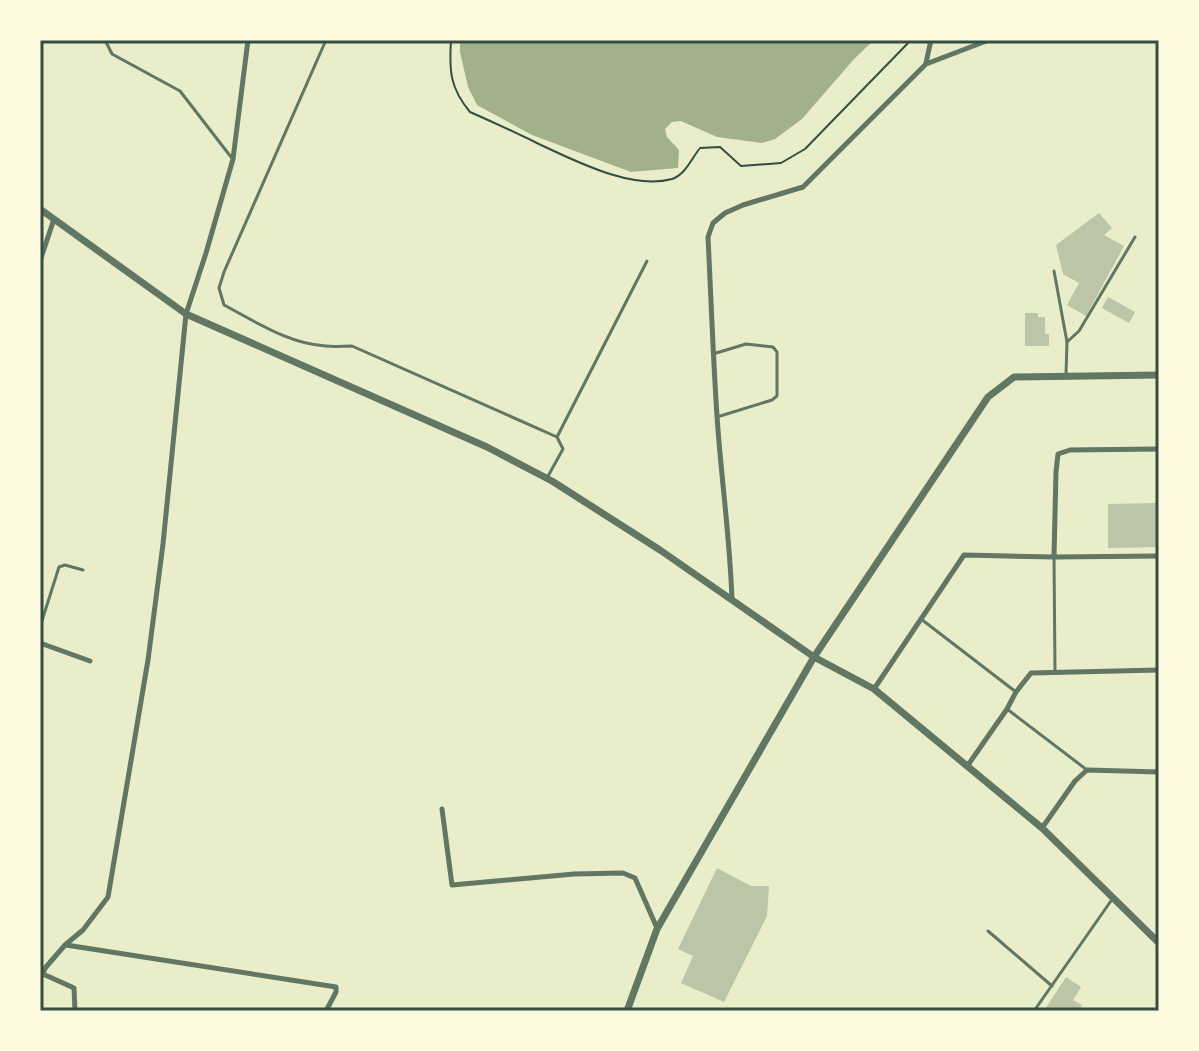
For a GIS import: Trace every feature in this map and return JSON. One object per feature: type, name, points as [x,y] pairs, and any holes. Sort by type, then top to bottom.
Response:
[{"type":"street","points":[[75,1011],[74,988],[41,976],[108,897],[150,646],[186,314],[233,159],[248,40]]},
{"type":"street","points":[[926,64],[931,40]]},
{"type":"street","points":[[732,601],[713,354],[708,237],[713,223],[725,213],[743,205],[803,187],[926,64],[989,40]]},
{"type":"street","points":[[40,209],[186,314],[487,447],[547,478],[660,550],[814,657],[874,689],[1042,828],[1159,943]]},
{"type":"street","points":[[40,261],[54,219]]},
{"type":"street","points":[[627,1011],[657,929],[814,657],[988,397],[1014,377],[1159,375]]},
{"type":"street","points":[[1054,557],[1058,454],[1070,450],[1159,449]]},
{"type":"street","points":[[874,689],[964,555],[1159,556]]},
{"type":"street","points":[[40,643],[90,661]]},
{"type":"street","points":[[968,765],[1031,673],[1159,670]]},
{"type":"street","points":[[1042,828],[1075,781],[1087,770],[1159,772]]},
{"type":"street","points":[[442,809],[452,885],[574,874],[623,873],[635,878],[657,929]]},
{"type":"street","points":[[65,945],[336,987],[326,1011]]},
{"type":"lane","points":[[105,40],[112,54],[180,91],[233,159]]},
{"type":"lane","points":[[326,40],[224,272],[219,288],[224,305],[294,340],[324,346],[352,346],[557,437],[563,449],[547,478]]},
{"type":"lane","points":[[1067,342],[1079,331],[1135,237]]},
{"type":"lane","points":[[557,437],[647,261]]},
{"type":"lane","points":[[1054,271],[1067,342],[1066,376]]},
{"type":"lane","points":[[713,354],[746,344],[773,347],[777,352],[777,396],[717,417]]},
{"type":"lane","points":[[1054,557],[1055,672]]},
{"type":"lane","points":[[40,627],[59,567],[65,565],[83,570]]},
{"type":"lane","points":[[921,619],[1016,692]]},
{"type":"lane","points":[[1007,709],[1087,770]]},
{"type":"lane","points":[[1034,1011],[1113,898]]},
{"type":"lane","points":[[988,931],[1052,986]]},
{"type":"path","points":[[451,40],[452,85],[470,112],[593,169],[650,181],[679,176],[700,148],[720,147],[741,166],[781,163],[805,149],[911,40]]},
{"type":"shaded area","points":[[460,40],[874,40],[802,119],[775,139],[762,143],[717,137],[681,121],[672,122],[665,129],[667,137],[679,150],[678,168],[631,172],[532,135],[477,105],[468,87]]},
{"type":"building","points":[[1099,213],[1112,228],[1104,235],[1124,246],[1086,316],[1067,305],[1079,283],[1063,274],[1056,245]]},
{"type":"building","points":[[1108,297],[1135,312],[1129,323],[1102,308]]},
{"type":"building","points":[[1025,313],[1038,313],[1038,317],[1045,317],[1049,346],[1025,346]]},
{"type":"building","points":[[1159,503],[1159,547],[1108,548],[1108,504]]},
{"type":"building","points":[[717,868],[751,886],[769,886],[767,916],[724,1002],[681,983],[693,956],[678,949]]},
{"type":"building","points":[[1066,977],[1081,987],[1073,1000],[1082,1005],[1078,1011],[1044,1011]]}]
